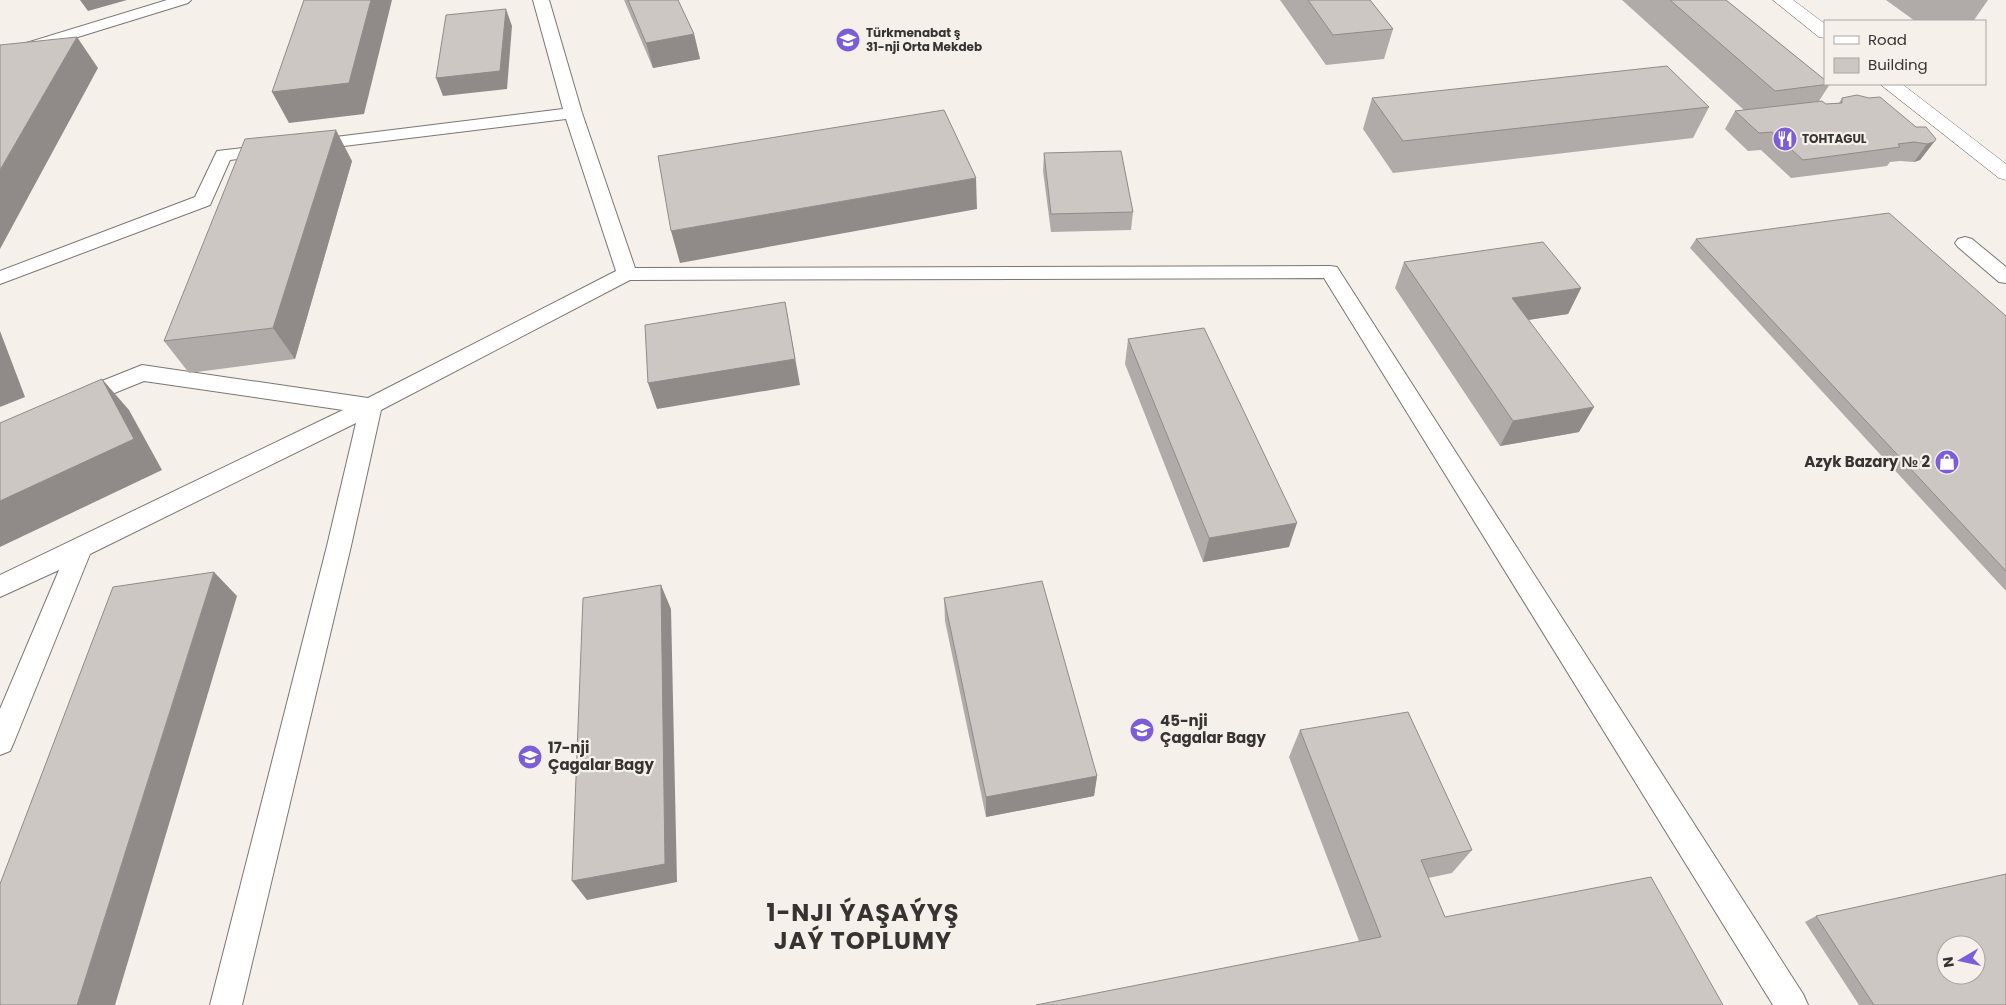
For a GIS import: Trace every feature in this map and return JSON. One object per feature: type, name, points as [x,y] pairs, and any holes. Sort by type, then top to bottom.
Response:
[{"type":"street","points":[[1782,0],[1824,32]]},
{"type":"street","points":[[1891,85],[2006,174]]},
{"type":"lane","points":[[0,56],[183,0]]},
{"type":"lane","points":[[542,0],[573,114],[627,274]]},
{"type":"lane","points":[[0,278],[203,201],[223,155],[573,114]]},
{"type":"lane","points":[[1965,242],[2006,277]]},
{"type":"lane","points":[[0,587],[371,406],[627,274],[1330,272],[1792,1005]]},
{"type":"lane","points":[[62,406],[142,373],[371,406]]},
{"type":"lane","points":[[226,1005],[371,406]]},
{"type":"lane","points":[[0,742],[81,546]]},
{"type":"building","points":[[304,0],[371,0],[349,83],[272,92]]},
{"type":"building","points":[[628,0],[678,0],[694,34],[646,43]]},
{"type":"building","points":[[1308,0],[1370,0],[1393,29],[1333,35]]},
{"type":"building","points":[[1670,0],[1726,0],[1824,79],[1824,85],[1775,91]]},
{"type":"building","points":[[506,9],[500,71],[436,78],[446,15]]},
{"type":"building","points":[[77,37],[0,170],[0,45]]},
{"type":"building","points":[[1667,66],[1709,107],[1403,141],[1372,98]]},
{"type":"building","points":[[1857,95],[1869,98],[1880,97],[1916,127],[1926,127],[1936,139],[1934,142],[1927,144],[1914,142],[1898,144],[1900,147],[1803,160],[1772,132],[1759,133],[1735,111],[1822,101],[1826,104],[1842,103],[1842,98]]},
{"type":"building","points":[[944,110],[976,178],[671,231],[658,156]]},
{"type":"building","points":[[336,130],[273,328],[164,341],[245,139]]},
{"type":"building","points":[[1121,151],[1133,212],[1051,214],[1044,153]]},
{"type":"building","name":"Azyk Bazary № 2","points":[[1889,213],[2006,316],[2006,571],[1696,239]]},
{"type":"building","points":[[1543,242],[1581,288],[1512,298],[1594,407],[1513,421],[1404,262]]},
{"type":"building","points":[[785,302],[795,359],[648,383],[645,325]]},
{"type":"building","points":[[1204,328],[1297,523],[1209,538],[1128,339]]},
{"type":"building","points":[[102,379],[134,439],[0,501],[0,423]]},
{"type":"building","points":[[214,572],[77,1005],[0,1005],[0,884],[113,587]]},
{"type":"building","points":[[1042,581],[1097,776],[986,797],[944,598]]},
{"type":"building","points":[[661,585],[665,864],[572,881],[583,598]]},
{"type":"building","points":[[1408,712],[1472,850],[1421,860],[1445,917],[1651,877],[1723,1005],[1036,1005],[1381,937],[1300,730]]},
{"type":"building","points":[[2006,874],[2006,1005],[1874,1005],[1816,916]]},
{"type":"place","name":"Türkmenabat ş 31-nji Orta Mekdeb","points":[[848,40]]},
{"type":"place","name":"TOHTAGUL","points":[[1785,139]]},
{"type":"place","name":"Azyk Bazary № 2","points":[[1947,462]]},
{"type":"place","name":"45-nji Çagalar Bagy","points":[[1142,730]]},
{"type":"place","name":"17-nji Çagalar Bagy","points":[[530,757]]},
{"type":"district","name":"1-NJI ÝAŞAÝYŞ JAÝ TOPLUMY","points":[[863,927]]}]
